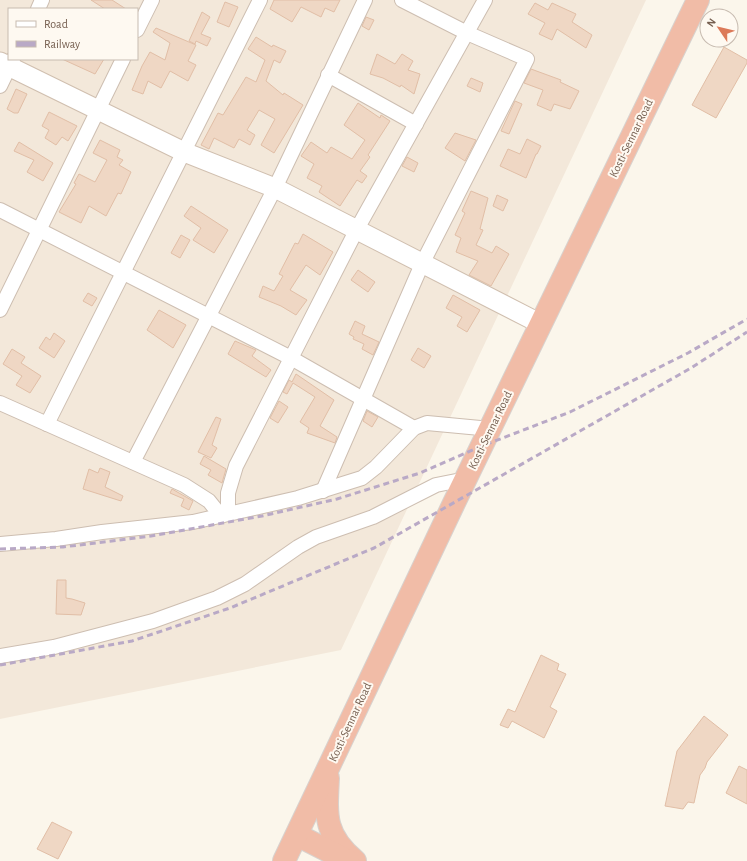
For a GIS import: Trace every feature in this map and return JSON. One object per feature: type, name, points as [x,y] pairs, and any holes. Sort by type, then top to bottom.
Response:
[{"type":"highway","name":"Kosti-Sennar Road","points":[[281,859],[297,835],[490,429],[698,0]]},
{"type":"highway","points":[[329,766],[327,818],[331,833],[338,845],[355,861]]},
{"type":"highway","points":[[297,835],[348,861]]},
{"type":"street","points":[[138,28],[152,0]]},
{"type":"street","points":[[47,424],[122,272],[260,0]]},
{"type":"street","points":[[133,462],[275,188],[365,0]]},
{"type":"street","points":[[323,491],[422,264],[527,60],[467,33],[402,0]]},
{"type":"street","points":[[225,515],[228,493],[236,466],[357,229],[485,0]]},
{"type":"street","points":[[0,310],[122,60]]},
{"type":"street","points":[[0,86],[7,62],[97,111],[184,152],[275,188],[541,324]]},
{"type":"street","points":[[328,75],[416,124]]},
{"type":"street","points":[[0,210],[291,358],[414,428]]},
{"type":"street","points":[[0,403],[196,491],[225,515]]},
{"type":"street","points":[[0,544],[56,539],[102,532],[193,522],[298,498],[362,478],[376,467],[414,428],[427,423],[490,429]]},
{"type":"street","points":[[0,656],[54,647],[153,621],[217,598],[245,584],[298,547],[316,537],[373,516],[436,485],[466,479]]},
{"type":"shaded area","points":[[0,0],[646,0],[341,650],[0,719]]},
{"type":"building","points":[[91,0],[112,0],[124,8],[103,8]]},
{"type":"building","points":[[274,0],[340,0],[334,12],[325,8],[321,17],[301,7],[292,22],[270,9]]},
{"type":"building","points":[[225,2],[238,7],[229,27],[217,22]]},
{"type":"building","points":[[535,3],[548,10],[552,3],[576,14],[572,22],[592,35],[586,48],[557,29],[552,40],[539,34],[545,23],[528,14]]},
{"type":"building","points":[[202,12],[210,17],[201,34],[211,38],[207,46],[196,41],[195,44],[189,41]]},
{"type":"building","points":[[366,17],[374,20],[369,30],[362,26]]},
{"type":"building","points":[[156,28],[196,45],[188,61],[196,65],[188,81],[170,71],[161,88],[148,81],[143,94],[132,90],[142,66],[150,52],[165,60],[170,43],[153,32]]},
{"type":"building","points":[[256,37],[272,47],[273,45],[286,51],[280,63],[274,60],[266,81],[283,95],[284,93],[303,105],[274,153],[261,145],[275,119],[259,110],[247,130],[255,135],[250,145],[239,139],[234,148],[214,138],[209,149],[201,145],[218,113],[223,115],[246,77],[256,82],[265,60],[248,49]]},
{"type":"building","points":[[723,48],[747,60],[747,63],[716,118],[692,105]]},
{"type":"building","points":[[377,54],[395,64],[402,54],[413,61],[408,70],[420,74],[414,94],[401,85],[400,87],[383,78],[370,74]]},
{"type":"building","points":[[64,60],[103,60],[95,74]]},
{"type":"building","points":[[531,69],[561,80],[560,82],[579,91],[570,109],[554,104],[551,111],[537,105],[543,90],[524,83]]},
{"type":"building","points":[[471,78],[483,83],[480,92],[467,86]]},
{"type":"building","points":[[16,89],[27,94],[18,113],[14,113],[7,109]]},
{"type":"building","points":[[515,101],[522,104],[509,134],[501,131]]},
{"type":"building","points":[[358,103],[380,118],[381,115],[390,121],[368,155],[370,157],[360,171],[367,176],[362,183],[357,180],[340,206],[319,192],[322,186],[307,178],[314,164],[301,156],[311,142],[327,153],[331,147],[352,159],[365,140],[344,125]]},
{"type":"building","points":[[49,112],[77,126],[68,141],[62,137],[56,145],[45,138],[49,130],[42,126]]},
{"type":"building","points":[[455,133],[476,140],[465,161],[445,148]]},
{"type":"building","points":[[527,139],[541,146],[526,178],[500,166],[508,149],[520,154]]},
{"type":"building","points":[[100,140],[120,150],[117,157],[123,160],[119,165],[131,172],[121,194],[118,193],[106,216],[89,206],[81,223],[59,212],[76,184],[74,183],[79,174],[95,182],[107,160],[93,153]]},
{"type":"building","points":[[19,142],[53,163],[43,181],[27,172],[34,160],[14,151]]},
{"type":"building","points":[[407,157],[418,163],[414,172],[402,166]]},
{"type":"building","points":[[471,191],[488,198],[480,229],[483,230],[476,245],[492,253],[496,246],[509,254],[491,286],[469,275],[478,261],[456,252],[461,238],[455,235],[465,213],[462,211]]},
{"type":"building","points":[[497,195],[508,200],[503,211],[493,206]]},
{"type":"building","points":[[191,206],[228,230],[214,253],[193,240],[201,228],[184,216]]},
{"type":"building","points":[[303,234],[333,252],[320,275],[306,265],[290,290],[307,300],[296,315],[281,306],[259,297],[263,286],[274,291],[283,276],[279,274],[295,243],[298,244]]},
{"type":"building","points":[[181,235],[190,240],[180,258],[171,253]]},
{"type":"building","points":[[358,270],[375,282],[368,292],[351,280]]},
{"type":"building","points":[[88,293],[97,298],[92,306],[83,301]]},
{"type":"building","points":[[453,295],[480,310],[467,332],[457,326],[462,317],[446,308]]},
{"type":"building","points":[[159,310],[186,325],[173,348],[147,330]]},
{"type":"building","points":[[355,321],[365,326],[362,334],[379,342],[373,355],[362,349],[364,344],[353,339],[354,337],[349,334]]},
{"type":"building","points":[[54,333],[65,341],[54,358],[39,348],[46,337],[50,340]]},
{"type":"building","points":[[235,341],[256,350],[252,356],[271,370],[266,377],[228,354]]},
{"type":"building","points":[[418,348],[431,356],[424,368],[411,360]]},
{"type":"building","points":[[12,349],[25,357],[21,363],[41,376],[30,393],[16,385],[22,376],[3,364]]},
{"type":"building","points":[[296,374],[334,400],[320,426],[337,437],[335,443],[307,433],[309,428],[300,422],[315,397],[293,383],[287,394],[283,392],[289,380],[292,382]]},
{"type":"building","points":[[279,401],[288,407],[278,423],[270,418]]},
{"type":"building","points":[[367,411],[378,417],[372,427],[363,421]]},
{"type":"building","points":[[216,417],[221,419],[212,445],[217,448],[211,458],[198,452]]},
{"type":"building","points":[[204,456],[226,469],[222,483],[208,475],[211,470],[200,464]]},
{"type":"building","points":[[100,468],[110,472],[105,487],[123,496],[121,501],[83,489],[89,469],[98,473]]},
{"type":"building","points":[[172,489],[193,501],[189,510],[181,506],[184,499],[170,493]]},
{"type":"building","points":[[57,580],[66,580],[66,598],[85,603],[81,615],[56,614]]},
{"type":"building","points":[[541,655],[559,664],[557,670],[566,674],[550,707],[557,711],[544,738],[512,721],[508,728],[500,725],[508,709],[515,712]]},
{"type":"building","points":[[704,716],[728,735],[707,762],[700,775],[694,803],[688,802],[683,809],[665,806],[677,751]]},
{"type":"building","points":[[739,766],[747,770],[747,804],[726,793]]},
{"type":"building","points":[[52,822],[72,832],[58,859],[37,849]]},
{"type":"railway","points":[[0,549],[63,547],[151,536],[262,516],[337,499],[420,473],[482,446],[570,412],[688,353],[747,319]]},
{"type":"railway","points":[[0,665],[132,641],[230,608],[374,548],[691,368],[747,332]]}]
